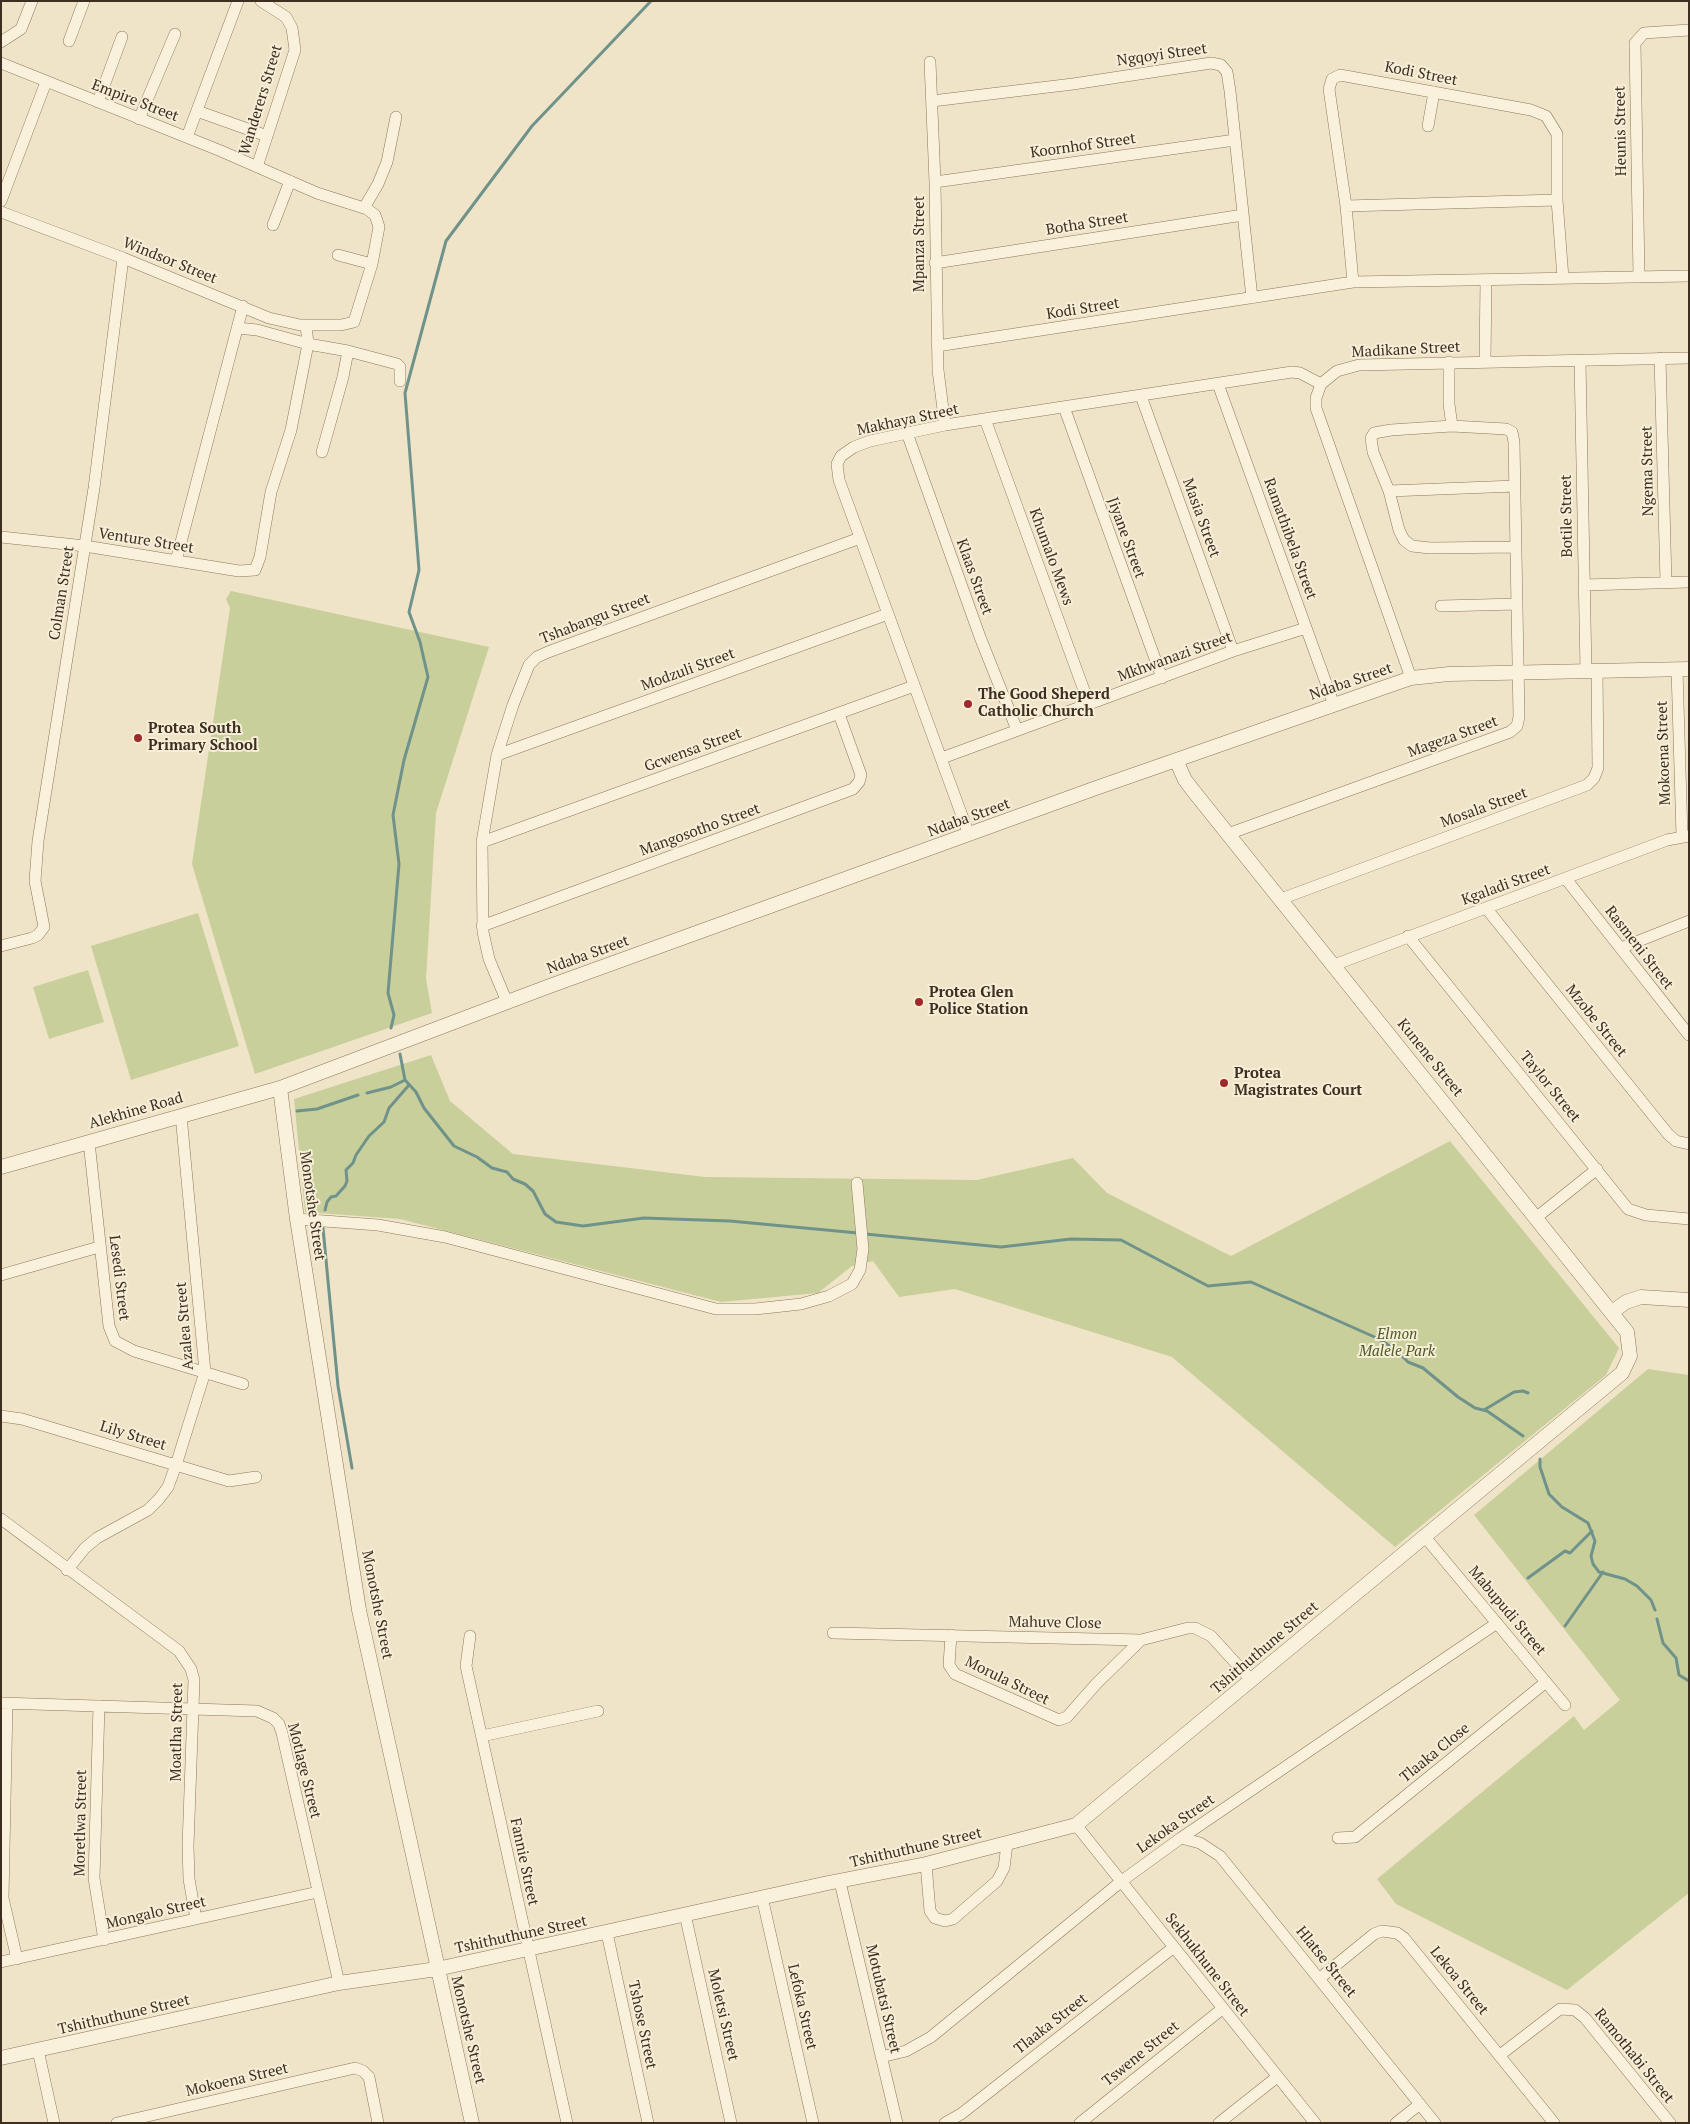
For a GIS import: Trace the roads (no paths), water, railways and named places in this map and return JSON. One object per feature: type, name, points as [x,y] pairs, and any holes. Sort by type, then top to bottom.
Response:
[{"type":"street","points":[[1,42],[21,29],[32,1]]},
{"type":"street","points":[[69,41],[84,1]]},
{"type":"street","points":[[187,138],[238,1]]},
{"type":"street","name":"Wanderers Street","points":[[261,1],[279,11],[290,23],[295,50],[257,167],[364,208]]},
{"type":"street","name":"Heunis Street","points":[[1639,276],[1635,43],[1644,33],[1689,30]]},
{"type":"street","points":[[139,118],[175,34]]},
{"type":"street","points":[[98,102],[122,37]]},
{"type":"street","name":"Mpanza Street","points":[[930,62],[935,182],[937,346],[940,398],[945,425]]},
{"type":"street","name":"Ngqoyi Street","points":[[932,102],[1214,62],[1223,66],[1227,72],[1252,298]]},
{"type":"street","name":"Empire Street","points":[[1,63],[257,167]]},
{"type":"street","name":"Kodi Street","points":[[1353,282],[1346,206],[1329,89],[1332,79],[1344,75],[1531,110],[1546,116],[1557,134],[1557,200],[1563,278]]},
{"type":"street","points":[[1,201],[46,82]]},
{"type":"street","points":[[1428,126],[1434,92]]},
{"type":"street","points":[[197,110],[267,136]]},
{"type":"street","points":[[338,255],[372,264],[379,227],[375,215],[364,208],[378,184],[387,162],[396,117]]},
{"type":"street","name":"Koornhof Street","points":[[935,182],[1235,140]]},
{"type":"street","points":[[273,225],[290,181]]},
{"type":"street","points":[[1346,206],[1557,200]]},
{"type":"street","name":"Windsor Street","points":[[1,212],[123,258],[269,318],[290,324],[341,325],[354,322],[372,264]]},
{"type":"street","name":"Botha Street","points":[[935,263],[1244,215]]},
{"type":"street","name":"Colman Street","points":[[1,946],[32,938],[41,932],[44,921],[36,892],[35,867],[85,546],[123,258]]},
{"type":"street","name":"Kodi Street","points":[[937,346],[1353,282],[1689,276]]},
{"type":"street","points":[[1485,362],[1486,280]]},
{"type":"street","points":[[176,561],[243,306]]},
{"type":"street","points":[[306,325],[308,344]]},
{"type":"street","points":[[238,328],[257,330],[308,344],[348,351],[397,364],[400,367],[400,380]]},
{"type":"street","name":"Venture Street","points":[[1,537],[85,546],[251,572],[258,564],[271,492],[291,430],[308,344]]},
{"type":"street","points":[[322,452],[343,377],[348,351]]},
{"type":"street","name":"Ngema Street","points":[[1660,358],[1666,582]]},
{"type":"street","name":"Madikane Street","points":[[1321,384],[1337,371],[1359,364],[1689,358]]},
{"type":"street","name":"Botile Street","points":[[1580,361],[1584,585],[1592,671]]},
{"type":"street","points":[[1449,362],[1449,404],[1452,426]]},
{"type":"street","name":"Makhaya Street","points":[[969,835],[838,476],[838,460],[846,451],[862,443],[945,425],[1297,372],[1321,384]]},
{"type":"street","name":"Ramathibela Street","points":[[1218,384],[1334,705]]},
{"type":"street","points":[[1321,384],[1316,398],[1316,408],[1411,678]]},
{"type":"street","name":"Masia Street","points":[[1141,396],[1233,651]]},
{"type":"street","name":"Jiyane Street","points":[[1064,407],[1162,678]]},
{"type":"street","name":"Khumalo Mews","points":[[985,419],[1089,704]]},
{"type":"street","name":"Mageza Street","points":[[1228,834],[1510,732],[1516,728],[1519,720],[1517,672],[1517,604],[1515,486],[1514,442],[1510,431],[1503,428],[1452,426],[1374,433],[1371,438],[1373,452],[1404,540],[1412,546],[1430,548],[1516,547]]},
{"type":"street","name":"Klaas Street","points":[[907,433],[973,618],[1017,730]]},
{"type":"street","points":[[1388,491],[1515,486]]},
{"type":"street","name":"Tshabangu Street","points":[[507,1002],[489,959],[482,926],[482,842],[498,755],[523,677],[529,665],[537,657],[860,538]]},
{"type":"street","points":[[1584,585],[1689,582]]},
{"type":"street","points":[[1441,606],[1517,604]]},
{"type":"street","name":"Modzuli Street","points":[[498,755],[888,614]]},
{"type":"street","name":"Mkhwanazi Street","points":[[942,758],[1233,651],[1306,628]]},
{"type":"street","name":"Ndaba Street","points":[[280,1088],[507,1002],[1176,760],[1411,678],[1433,675],[1517,672],[1683,669]]},
{"type":"street","name":"Mokoena Street","points":[[1683,669],[1685,836]]},
{"type":"street","name":"Mosala Street","points":[[1281,899],[1587,785],[1594,778],[1598,768],[1592,671]]},
{"type":"street","name":"Gcwensa Street","points":[[482,842],[914,686]]},
{"type":"street","name":"Mangosotho Street","points":[[482,926],[852,789],[859,782],[861,775],[839,714]]},
{"type":"street","name":"Kunene Street","points":[[1176,760],[1188,785],[1612,1312]]},
{"type":"street","name":"Kgaladi Street","points":[[1334,965],[1408,936],[1685,836]]},
{"type":"street","name":"Rasmeni Street","points":[[1566,879],[1689,1035]]},
{"type":"street","name":"Mzobe Street","points":[[1486,908],[1668,1134],[1676,1142],[1689,1144]]},
{"type":"street","points":[[1621,948],[1689,921]]},
{"type":"street","name":"Taylor Street","points":[[1408,936],[1596,1169],[1633,1212],[1689,1219]]},
{"type":"street","name":"Alekhine Road","points":[[1,1167],[280,1088]]},
{"type":"street","name":"Monotshe Street","points":[[280,1088],[297,1219],[359,1610],[472,2123]]},
{"type":"street","name":"Azalea Street","points":[[67,1570],[85,1548],[97,1538],[148,1510],[159,1500],[168,1487],[176,1465],[205,1372],[181,1115]]},
{"type":"street","name":"Lesedi Street","points":[[89,1142],[109,1326],[115,1341],[134,1351],[243,1384]]},
{"type":"street","points":[[1537,1217],[1596,1169]]},
{"type":"street","points":[[297,1219],[378,1225],[445,1237],[716,1309],[756,1309],[801,1304],[829,1296],[852,1284],[860,1270],[863,1249],[857,1183]]},
{"type":"street","points":[[1,1275],[99,1247]]},
{"type":"street","points":[[1612,1312],[1626,1302],[1642,1297],[1689,1300]]},
{"type":"street","name":"Tshithuthune Street","points":[[1,2058],[339,1983],[437,1969],[607,1933],[762,1897],[926,1864],[1076,1825],[1618,1377],[1626,1368],[1630,1356],[1629,1335],[1612,1312]]},
{"type":"street","name":"Lily Street","points":[[1,1416],[22,1419],[229,1481],[256,1477]]},
{"type":"street","name":"Moatlha Street","points":[[1,1519],[67,1570],[179,1651],[191,1669],[194,1680],[194,1709],[188,1846],[189,1879],[196,1919]]},
{"type":"street","name":"Mabupudi Street","points":[[1425,1537],[1565,1705]]},
{"type":"street","name":"Lekoka Street","points":[[881,2057],[906,2051],[931,2037],[1123,1880],[1181,1838],[1497,1623]]},
{"type":"street","name":"Mahuve Close","points":[[833,1633],[1141,1640],[1188,1628],[1200,1629],[1211,1636],[1252,1681]]},
{"type":"street","name":"Fannie Street","points":[[470,1636],[466,1666],[567,2123]]},
{"type":"street","name":"Morula Street","points":[[951,1636],[950,1665],[955,1674],[1059,1720],[1067,1717],[1097,1683],[1141,1640]]},
{"type":"street","name":"Tlaaka Close","points":[[1338,1838],[1355,1837],[1546,1682]]},
{"type":"street","points":[[4,1704],[3,1898],[17,1959]]},
{"type":"street","name":"Motlage Street","points":[[4,1704],[257,1711],[273,1718],[279,1724],[339,1983]]},
{"type":"street","name":"Moretlwa Street","points":[[99,1706],[94,1878],[104,1940]]},
{"type":"street","points":[[482,1736],[598,1711]]},
{"type":"street","name":"Sekhukhune Street","points":[[1076,1825],[1123,1880],[1222,2009],[1315,2123]]},
{"type":"street","name":"Hlatse Street","points":[[1181,1838],[1191,1839],[1207,1846],[1220,1856],[1435,2123]]},
{"type":"street","points":[[926,1864],[930,1911],[935,1918],[944,1921],[953,1919],[997,1881],[1004,1868],[1006,1844]]},
{"type":"street","name":"Motubatsi Street","points":[[840,1882],[897,2123]]},
{"type":"street","name":"Mongalo Street","points":[[1,1962],[318,1892]]},
{"type":"street","name":"Lefoka Street","points":[[762,1897],[813,2123]]},
{"type":"street","name":"Moletsi Street","points":[[685,1914],[731,2123]]},
{"type":"street","name":"Lekoa Street","points":[[1320,1978],[1374,1934],[1382,1931],[1397,1933],[1404,1938],[1554,2123]]},
{"type":"street","name":"Tshose Street","points":[[607,1933],[648,2123]]},
{"type":"street","name":"Tlaaka Street","points":[[945,2123],[961,2114],[1174,1947]]},
{"type":"street","name":"Tswene Street","points":[[1080,2123],[1222,2009]]},
{"type":"street","name":"Ramothabi Street","points":[[1500,2055],[1560,2010],[1575,2010],[1585,2018],[1670,2123]]},
{"type":"street","points":[[38,2050],[54,2123]]},
{"type":"street","name":"Mokoena Street","points":[[117,2123],[355,2068],[363,2071],[368,2077],[378,2123]]},
{"type":"street","points":[[1219,2123],[1277,2076]]},
{"type":"street","points":[[1396,2123],[1420,2104]]},
{"type":"waterway","points":[[391,1028],[394,1015],[388,993],[399,864],[393,815],[404,760],[428,677],[420,642],[409,612],[419,570],[405,393],[446,241],[532,126],[651,1]]},
{"type":"waterway","points":[[400,1054],[405,1080],[416,1092],[424,1108],[454,1146],[477,1157],[492,1168],[507,1172],[513,1179],[525,1184],[533,1191],[545,1214],[556,1222],[583,1226],[644,1218],[730,1221],[858,1233]]},
{"type":"waterway","points":[[367,1093],[391,1087],[405,1080]]},
{"type":"waterway","points":[[325,1210],[327,1202],[331,1197],[336,1196],[345,1186],[347,1181],[346,1170],[353,1163],[356,1155],[369,1136],[384,1122],[389,1108],[409,1085]]},
{"type":"waterway","points":[[297,1111],[317,1109],[358,1095]]},
{"type":"waterway","points":[[323,1228],[338,1386],[352,1468]]},
{"type":"waterway","points":[[865,1234],[1001,1247],[1071,1239],[1121,1240],[1208,1286],[1251,1282],[1379,1339],[1396,1350],[1408,1362],[1423,1368],[1458,1397],[1475,1408],[1487,1411],[1523,1436]]},
{"type":"waterway","points":[[1484,1410],[1514,1392],[1523,1391],[1528,1393]]},
{"type":"waterway","points":[[1540,1459],[1540,1467],[1549,1494],[1562,1507],[1588,1523],[1595,1541],[1591,1556],[1593,1564],[1599,1572],[1625,1579],[1637,1586],[1651,1600],[1655,1610]]},
{"type":"waterway","points":[[1528,1578],[1565,1551],[1570,1553],[1592,1531]]},
{"type":"waterway","points":[[1565,1626],[1603,1572]]},
{"type":"waterway","points":[[1657,1619],[1663,1643],[1676,1658],[1679,1675],[1689,1681]]},
{"type":"place","name":"The Good Sheperd Catholic Church","points":[[968,704]]},
{"type":"place","name":"Protea South Primary School","points":[[138,738]]},
{"type":"place","name":"Protea Glen Police Station","points":[[919,1002]]},
{"type":"place","name":"Protea Magistrates Court","points":[[1224,1083]]},
{"type":"park label","name":"Elmon Malele Park","points":[[1397,1344]]}]
